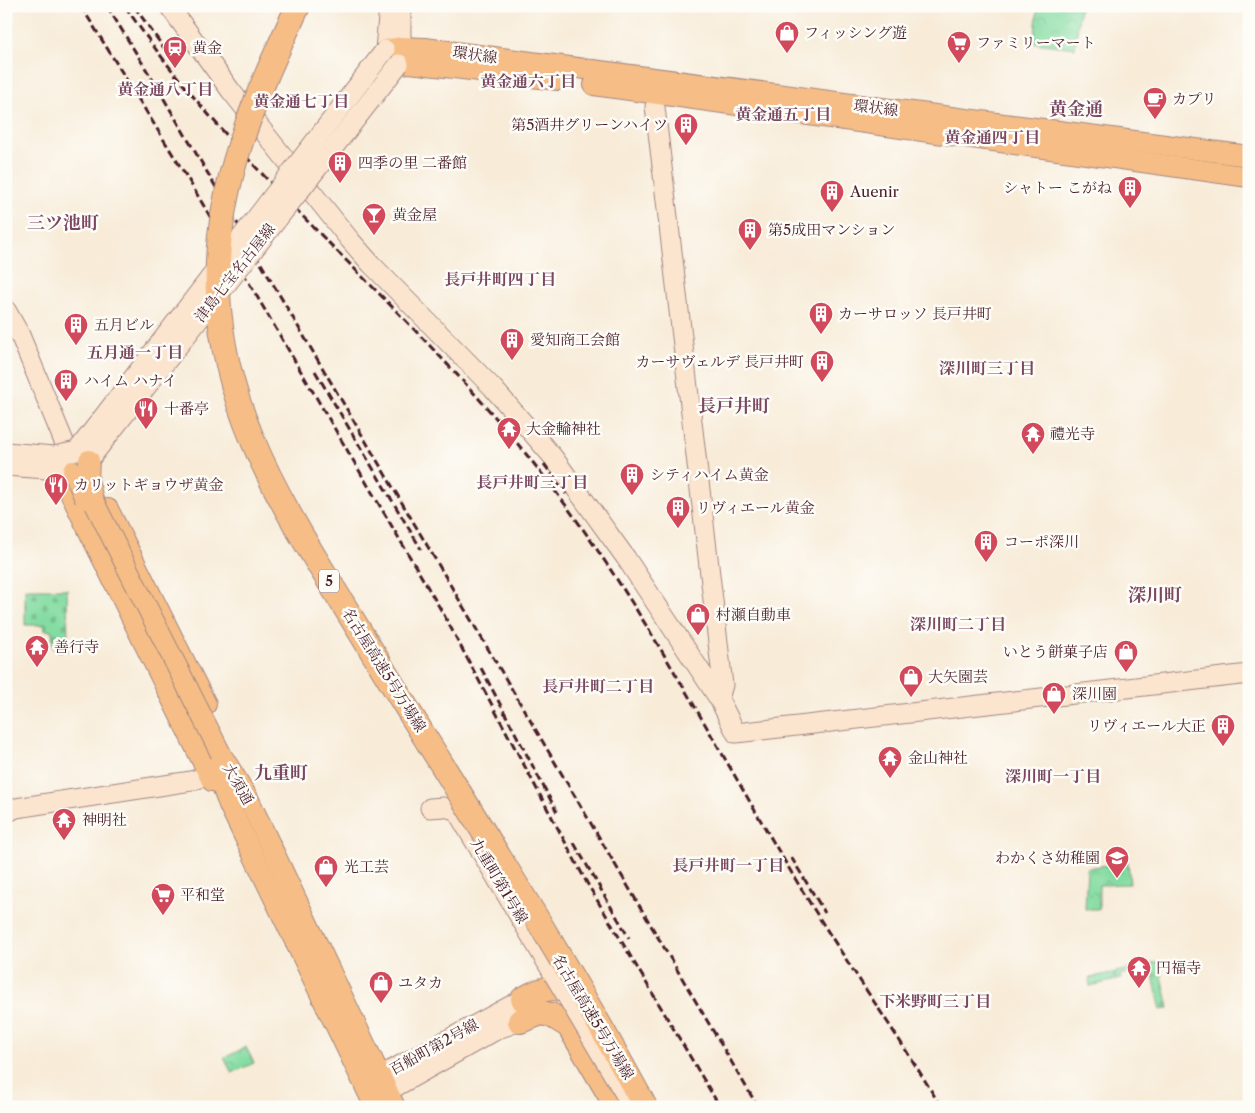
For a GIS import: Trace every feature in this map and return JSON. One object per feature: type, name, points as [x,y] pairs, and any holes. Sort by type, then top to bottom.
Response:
[{"type":"highway","name":"名古屋高速5号万場線","points":[[282,6],[236,109],[215,178],[208,218],[204,256],[204,307],[211,364],[223,405],[237,445],[266,506],[406,732],[628,1107]]},
{"type":"highway","name":"名古屋高速5号万場線","points":[[298,6],[248,117],[228,186],[217,290],[225,359],[235,398],[259,456],[297,528],[514,884],[645,1107]]},
{"type":"highway","points":[[522,1010],[542,989],[565,988],[582,997],[628,1063],[653,1107]]},
{"type":"highway","points":[[522,1010],[551,1015],[569,1026],[617,1107]]},
{"type":"main road","name":"環状線","points":[[395,54],[421,64],[580,76],[1249,156]]},
{"type":"main road","name":"環状線","points":[[580,76],[1249,177]]},
{"type":"main road","points":[[69,491],[83,490],[96,474],[93,459],[82,449],[76,458],[56,458],[52,472],[58,484],[69,491],[214,763]]},
{"type":"main road","name":"大須通","points":[[76,458],[88,480],[93,500],[214,763],[229,805],[381,1095]]},
{"type":"main road","points":[[93,480],[168,623],[222,736],[248,798]]},
{"type":"main road","name":"大須通","points":[[214,763],[248,798],[381,1095]]},
{"type":"street","points":[[169,6],[231,91],[360,252],[494,388],[553,457],[594,511],[720,699],[736,733],[1249,674]]},
{"type":"street","points":[[389,6],[395,54]]},
{"type":"street","points":[[395,54],[401,6]]},
{"type":"street","name":"津島七宝名古屋線","points":[[76,458],[395,54]]},
{"type":"street","points":[[656,107],[723,685],[720,699]]},
{"type":"street","points":[[6,310],[20,335],[76,458]]},
{"type":"street","points":[[6,452],[76,458]]},
{"type":"street","points":[[6,466],[76,458]]},
{"type":"street","points":[[6,813],[16,808],[191,781],[214,763]]},
{"type":"street","name":"九重町第1号線","points":[[437,808],[456,810],[632,1107]]},
{"type":"street","name":"百船町第2号線","points":[[381,1095],[498,1029],[522,1010]]},
{"type":"green space","points":[[1038,6],[1080,6],[1075,48],[1034,43]]},
{"type":"green space","points":[[25,589],[67,589],[68,651],[55,651],[55,648],[53,648],[52,631],[44,630],[44,625],[25,625]]},
{"type":"green space","points":[[1128,862],[1130,884],[1099,885],[1099,909],[1085,909],[1087,868]]},
{"type":"green space","points":[[1159,962],[1169,1008],[1161,1010],[1151,968],[1120,975],[1121,979],[1090,986],[1089,978]]},
{"type":"green space","points":[[246,1047],[254,1063],[232,1073],[224,1058]]},
{"type":"railway","points":[[81,6],[188,179],[444,615],[587,883],[720,1107]]},
{"type":"railway","points":[[107,6],[154,82],[758,1107]]},
{"type":"railway","points":[[125,6],[170,67],[218,125],[268,180],[477,397],[526,454],[565,504],[637,610],[799,885],[941,1107]]},
{"type":"railway","points":[[134,6],[169,55]]},
{"type":"railway","points":[[315,371],[421,549]]},
{"type":"railway","points":[[544,464],[566,494]]},
{"type":"railway","points":[[481,668],[557,812]]},
{"type":"railway","points":[[574,843],[629,938]]},
{"type":"railway","points":[[791,857],[825,913]]},
{"type":"place","name":"フィッシング遊","points":[[787,54]]},
{"type":"place","name":"ファミリーマート","points":[[959,64]]},
{"type":"place","name":"黄金","points":[[175,69]]},
{"type":"place","name":"カプリ","points":[[1155,120]]},
{"type":"place","name":"第5酒井グリーンハイツ","points":[[686,146]]},
{"type":"place","name":"四季の里 二番館","points":[[340,184]]},
{"type":"place","name":"シャトー こがね","points":[[1130,209]]},
{"type":"place","name":"Auenir","points":[[832,213]]},
{"type":"place","name":"黄金屋","points":[[374,236]]},
{"type":"place","name":"第5成田マンション","points":[[750,251]]},
{"type":"place","name":"カーサロッソ 長戸井町","points":[[821,335]]},
{"type":"place","name":"五月ビル","points":[[76,346]]},
{"type":"place","name":"愛知商工会館","points":[[512,361]]},
{"type":"place","name":"カーサヴェルデ 長戸井町","points":[[822,383]]},
{"type":"place","name":"ハイム ハナイ","points":[[66,402]]},
{"type":"place","name":"十番亭","points":[[146,430]]},
{"type":"place","name":"大金輪神社","points":[[509,450]]},
{"type":"place","name":"禮光寺","points":[[1033,455]]},
{"type":"place","name":"シティハイム黄金","points":[[632,496]]},
{"type":"place","name":"カリットギョウザ黄金","points":[[56,506]]},
{"type":"place","name":"リヴィエール黄金","points":[[678,529]]},
{"type":"place","name":"コーポ深川","points":[[986,563]]},
{"type":"place","name":"村瀬自動車","points":[[698,636]]},
{"type":"place","name":"善行寺","points":[[37,668]]},
{"type":"place","name":"いとう餅菓子店","points":[[1126,673]]},
{"type":"place","name":"大矢園芸","points":[[911,698]]},
{"type":"place","name":"深川園","points":[[1054,715]]},
{"type":"place","name":"リヴィエール大正","points":[[1223,747]]},
{"type":"place","name":"金山神社","points":[[890,779]]},
{"type":"place","name":"神明社","points":[[64,841]]},
{"type":"place","name":"わかくさ幼稚園","points":[[1117,879]]},
{"type":"place","name":"光工芸","points":[[326,888]]},
{"type":"place","name":"平和堂","points":[[163,916]]},
{"type":"place","name":"円福寺","points":[[1139,989]]},
{"type":"place","name":"ユタカ","points":[[381,1004]]},
{"type":"district","name":"黄金通六丁目","points":[[528,81]]},
{"type":"district","name":"黄金通八丁目","points":[[165,89]]},
{"type":"district","name":"黄金通七丁目","points":[[301,101]]},
{"type":"district","name":"黄金通","points":[[1076,109]]},
{"type":"district","name":"黄金通五丁目","points":[[783,114]]},
{"type":"district","name":"黄金通四丁目","points":[[992,137]]},
{"type":"district","name":"三ツ池町","points":[[63,223]]},
{"type":"district","name":"長戸井町四丁目","points":[[500,279]]},
{"type":"district","name":"五月通一丁目","points":[[135,352]]},
{"type":"district","name":"深川町三丁目","points":[[987,368]]},
{"type":"district","name":"長戸井町","points":[[734,406]]},
{"type":"district","name":"長戸井町三丁目","points":[[532,482]]},
{"type":"district","name":"深川町","points":[[1155,595]]},
{"type":"district","name":"深川町二丁目","points":[[958,624]]},
{"type":"district","name":"長戸井町二丁目","points":[[598,686]]},
{"type":"district","name":"九重町","points":[[281,773]]},
{"type":"district","name":"深川町一丁目","points":[[1053,776]]},
{"type":"district","name":"長戸井町一丁目","points":[[728,865]]},
{"type":"district","name":"下米野町三丁目","points":[[935,1001]]}]
